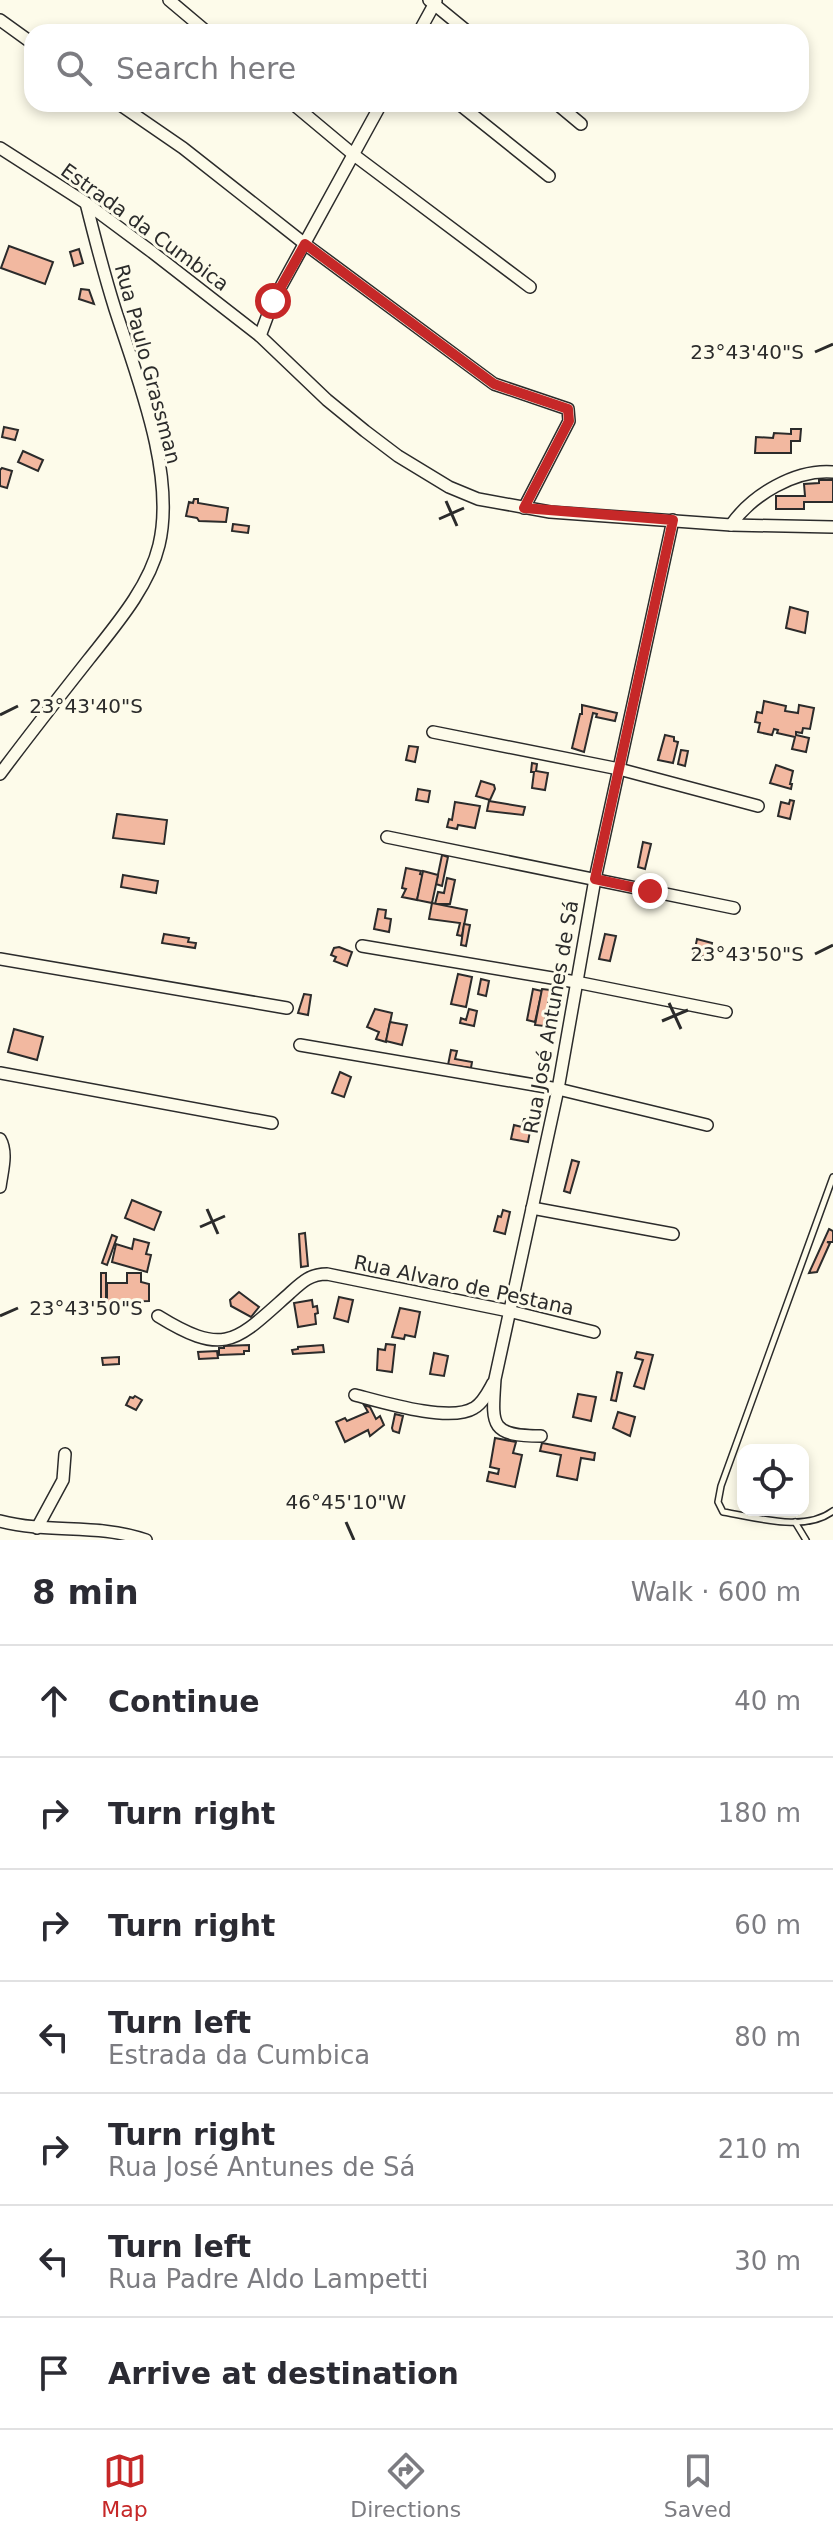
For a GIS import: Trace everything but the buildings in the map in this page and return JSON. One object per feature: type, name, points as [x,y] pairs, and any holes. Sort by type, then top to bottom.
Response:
[{"type":"street","points":[[169,0],[198,24]]},
{"type":"street","points":[[423,24],[433,1],[459,24]]},
{"type":"street","points":[[0,20],[24,37]]},
{"type":"street","points":[[131,112],[183,148],[305,244],[494,384],[568,409],[569,421],[524,508]]},
{"type":"street","points":[[303,112],[354,155],[530,287]]},
{"type":"street","points":[[260,336],[273,301],[377,112]]},
{"type":"street","points":[[469,112],[549,176]]},
{"type":"street","points":[[567,112],[581,124]]},
{"type":"street","name":"Estrada da Cumbica","points":[[0,148],[86,203],[260,336],[327,400],[398,456],[424,473],[478,499],[524,508],[731,525],[833,527]]},
{"type":"street","name":"Rua Paulo Grassman","points":[[0,774],[118,622],[146,578],[159,547],[163,491],[157,451],[86,203]]},
{"type":"street","points":[[731,525],[740,513],[772,489],[802,475],[833,472]]},
{"type":"street","name":"Rua José Antunes de Sá","points":[[541,1436],[516,1436],[497,1426],[493,1415],[495,1379],[558,1089],[595,879],[673,520]]},
{"type":"street","points":[[433,732],[619,769],[758,806]]},
{"type":"street","points":[[387,837],[734,908]]},
{"type":"street","points":[[362,946],[576,982],[726,1012]]},
{"type":"street","points":[[0,959],[287,1008]]},
{"type":"street","points":[[300,1045],[558,1089],[707,1125]]},
{"type":"street","points":[[0,1073],[272,1123]]},
{"type":"street","points":[[0,1139],[5,1155],[0,1187]]},
{"type":"street","points":[[532,1208],[673,1234]]},
{"type":"street","name":"Rua Alvaro de Pestana","points":[[158,1316],[184,1333],[224,1341],[241,1336],[307,1277],[327,1274],[509,1311],[594,1332]]},
{"type":"street","points":[[355,1395],[450,1414],[475,1408],[495,1379]]},
{"type":"street","points":[[37,1528],[63,1480],[65,1454]]},
{"type":"street","points":[[0,1521],[37,1528],[102,1529],[146,1540]]},
{"type":"lane","points":[[833,1177],[721,1486],[718,1502],[723,1512],[795,1522],[814,1521],[833,1511]]},
{"type":"lane","points":[[795,1522],[806,1540]]},
{"type":"route","points":[[273,301],[305,244],[494,384],[568,409],[569,421],[524,508],[673,520],[595,879],[650,891]]}]
